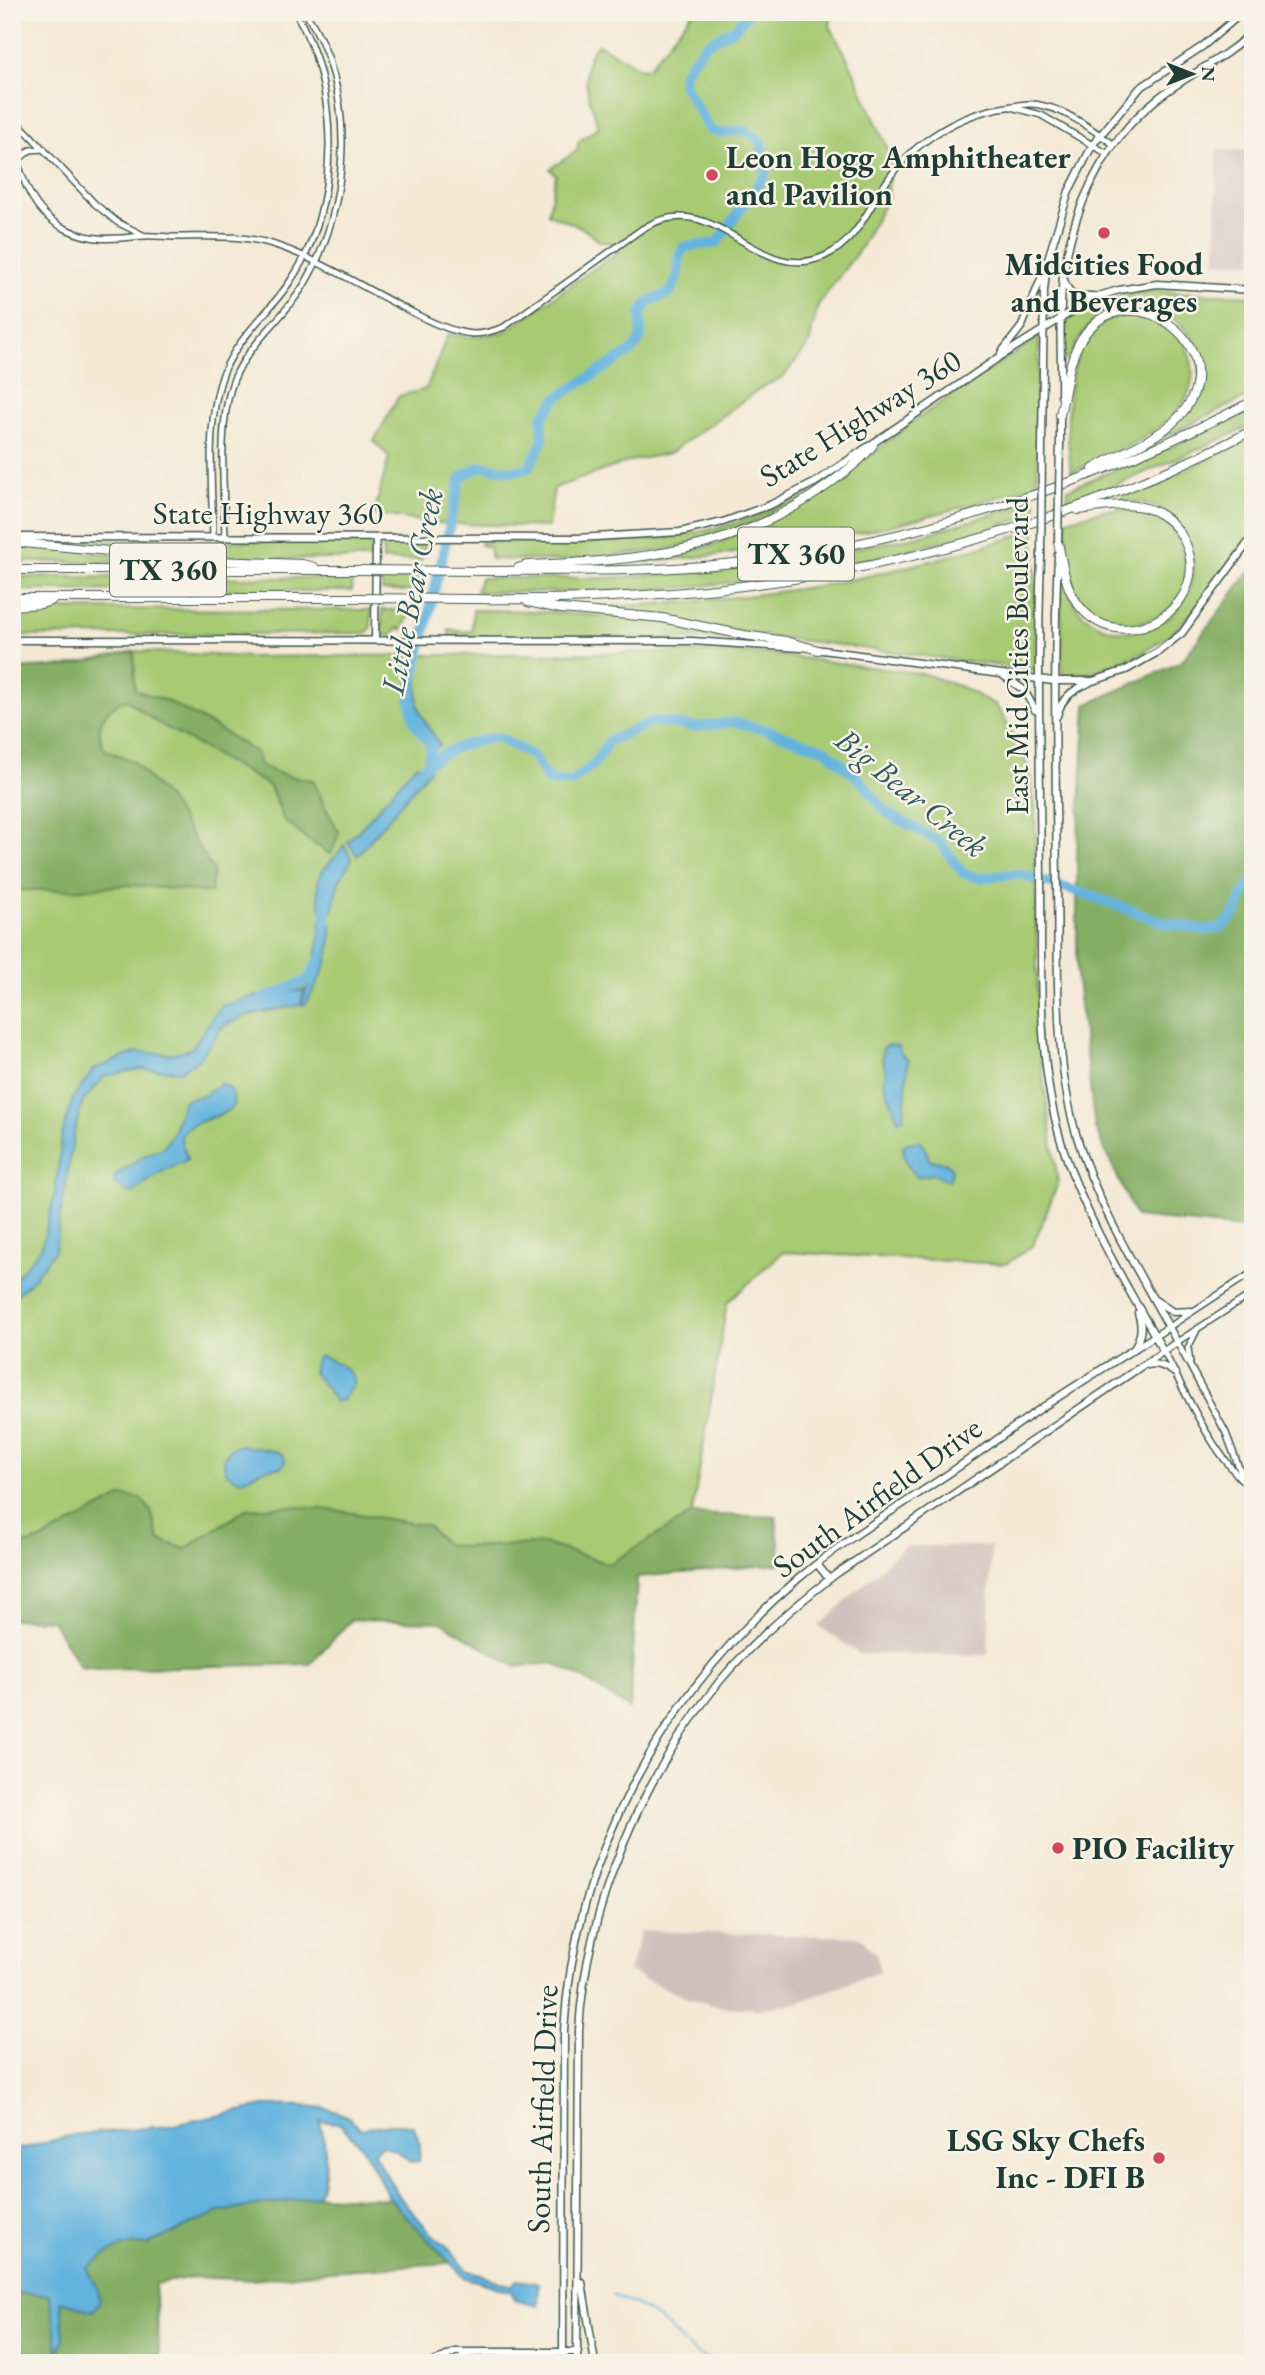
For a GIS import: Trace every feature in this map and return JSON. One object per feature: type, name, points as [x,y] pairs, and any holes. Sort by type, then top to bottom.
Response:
[{"type":"highway","points":[[1060,415],[1077,348],[1092,326],[1103,319],[1131,311],[1147,312],[1174,325],[1191,347],[1196,373],[1195,386],[1184,411],[1164,429],[1073,481]]},
{"type":"highway","name":"TX 360","points":[[12,570],[643,571],[790,555],[926,527],[994,508],[1073,481],[1191,432],[1253,401]]},
{"type":"highway","name":"TX 360","points":[[12,598],[515,599],[657,595],[741,587],[825,575],[937,550],[1064,512],[1150,478],[1253,430]]},
{"type":"highway","points":[[512,570],[527,565],[600,562],[646,556],[708,544],[739,534],[767,522],[818,492],[864,457],[873,444]]},
{"type":"highway","points":[[1058,542],[1073,596],[1087,614],[1107,625],[1134,629],[1162,620],[1181,600],[1187,587],[1190,556],[1185,541],[1166,517],[1139,506],[1124,505],[1064,512]]},
{"type":"highway","points":[[12,542],[204,560],[302,564],[324,570]]},
{"type":"highway","points":[[12,606],[41,604],[60,598]]},
{"type":"highway","points":[[515,599],[561,609],[663,618],[786,641],[817,650]]},
{"type":"main road","name":"East Mid Cities Boulevard","points":[[1164,1352],[1087,1211],[1057,1125],[1047,1076],[1042,957],[1039,724],[1043,328],[1047,262],[1069,191],[1093,144],[1140,88],[1203,46],[1243,12]]},
{"type":"main road","name":"East Mid Cities Boulevard","points":[[1177,1342],[1101,1202],[1086,1167],[1070,1115],[1061,1052],[1054,681],[1063,278],[1079,214],[1106,153],[1156,100],[1226,54],[1253,31]]},
{"type":"main road","points":[[998,358],[1022,326],[1047,262]]},
{"type":"main road","points":[[1063,278],[1068,292],[1073,296],[1094,297]]},
{"type":"main road","name":"State Highway 360","points":[[12,537],[481,539],[647,536],[700,528],[747,514],[798,492],[1043,328],[1094,297],[1157,284],[1253,290]]},
{"type":"main road","points":[[1054,749],[1060,704],[1076,689],[1126,670],[1158,652],[1182,633],[1253,536]]},
{"type":"main road","points":[[375,640],[376,539]]},
{"type":"main road","points":[[12,640],[692,641],[817,650],[1054,681],[1093,681]]},
{"type":"main road","points":[[1002,675],[1019,685],[1030,697],[1039,724]]},
{"type":"main road","points":[[1150,1296],[1173,1312],[1191,1311]]},
{"type":"main road","points":[[1134,1301],[1142,1326],[1142,1334],[1134,1349]]},
{"type":"main road","name":"South Airfield Drive","points":[[563,2358],[565,2003],[577,1937],[606,1843],[653,1747],[708,1670],[751,1622],[817,1564],[1040,1409],[1169,1327]]},
{"type":"main road","name":"South Airfield Drive","points":[[577,2362],[580,2017],[589,1957],[608,1888],[643,1803],[662,1765],[721,1680],[779,1620],[829,1579],[1177,1342]]},
{"type":"main road","points":[[1140,1368],[1153,1364],[1165,1366],[1175,1373]]},
{"type":"main road","points":[[817,1564],[829,1579]]},
{"type":"main road","points":[[579,2258],[595,2363]]},
{"type":"main road","points":[[432,2363],[455,2352],[563,2358],[577,2362]]},
{"type":"main road","points":[[443,2363],[464,2358],[563,2358],[578,2352]]},
{"type":"street","points":[[213,537],[213,439],[217,394],[232,355],[270,310],[304,258],[315,235],[329,163],[329,132],[324,90],[310,43],[295,12]]},
{"type":"street","points":[[225,537],[226,403],[245,359],[304,285],[326,240],[341,176],[343,139],[338,104],[327,57],[305,12]]},
{"type":"street","points":[[1011,107],[1020,103],[1044,106],[1113,144]]},
{"type":"street","points":[[12,142],[21,176],[41,211],[55,223],[83,237],[100,240],[145,236],[248,239],[274,244],[449,329],[481,334],[504,327],[653,222],[683,217],[695,218],[719,226],[769,257],[795,261],[817,259],[834,251],[854,235],[886,183],[916,149],[942,130],[994,108],[1011,107],[1041,115],[1106,153]]},
{"type":"street","points":[[12,116],[95,204],[117,222],[145,236]]},
{"type":"street","points":[[17,161],[24,152],[44,149]]},
{"type":"street","points":[[270,310],[279,318]]},
{"type":"street","points":[[1169,1327],[1253,1272]]},
{"type":"street","points":[[1253,1293],[1177,1342],[1226,1433],[1253,1506]]},
{"type":"street","points":[[1191,1368],[1188,1348],[1200,1327]]},
{"type":"street","points":[[1164,1352],[1224,1460],[1243,1481]]},
{"type":"shaded area","points":[[1217,150],[1253,150],[1253,262],[1216,262]]},
{"type":"shaded area","points":[[905,1546],[991,1546],[988,1655],[859,1654],[819,1626]]},
{"type":"shaded area","points":[[641,1931],[860,1937],[877,1956],[879,1972],[797,2003],[758,2009],[722,2007],[687,1998],[629,1972]]},
{"type":"green space","points":[[693,12],[832,12],[830,26],[849,61],[890,154],[888,197],[861,247],[818,305],[809,344],[783,377],[762,387],[670,453],[630,461],[554,488],[548,527],[434,523],[374,514],[389,457],[374,441],[399,396],[426,389],[448,334],[471,337],[504,332],[619,251],[611,243],[598,240],[581,227],[548,214],[556,175],[550,169],[578,150],[578,142],[599,127],[586,84],[587,63],[598,44],[641,69],[648,68]]},
{"type":"green space","points":[[1152,291],[1253,296],[1253,394],[1145,446],[1180,418],[1195,397],[1200,370],[1198,350],[1191,338],[1183,327],[1164,312],[1140,305],[1113,307],[1114,310],[1098,318],[1086,329],[1070,359],[1064,359],[1065,323],[1094,305],[1118,297]]},
{"type":"green space","points":[[1137,314],[1164,324],[1183,342],[1191,360],[1192,382],[1185,401],[1153,432],[1071,472],[1068,410],[1075,365],[1094,330],[1110,319]]},
{"type":"green space","points":[[1039,337],[1037,485],[942,513],[814,542],[647,562],[646,559],[715,545],[835,483],[918,418]]},
{"type":"green space","points":[[1253,406],[1253,425],[1067,504],[1068,489],[1183,442]]},
{"type":"green space","points":[[1253,437],[1253,530],[1200,604],[1172,633],[1141,654],[1095,671],[1062,676],[1061,584],[1065,584],[1085,616],[1109,629],[1132,632],[1154,626],[1173,613],[1186,596],[1193,574],[1191,550],[1179,526],[1161,510],[1138,502],[1122,501],[1121,497],[1169,478]]},
{"type":"green space","points":[[815,487],[752,522],[690,544],[663,550],[564,561],[491,559],[489,547],[480,545],[481,542],[632,541],[692,533],[746,519]]},
{"type":"green space","points":[[1036,501],[1035,515],[897,553],[804,572],[662,589],[476,592],[480,578],[609,578],[719,570],[778,562],[916,537]]},
{"type":"green space","points":[[1131,508],[1157,517],[1168,525],[1182,549],[1186,573],[1181,593],[1168,609],[1150,620],[1129,624],[1108,621],[1090,610],[1075,589],[1068,564],[1067,520],[1104,510]]},
{"type":"green space","points":[[1035,530],[1036,668],[1033,670],[760,635],[603,610],[603,607],[731,598],[796,590],[926,562]]},
{"type":"green space","points":[[387,541],[418,541],[419,545],[425,547],[421,560],[383,560],[383,546]]},
{"type":"green space","points":[[59,542],[367,542],[371,547],[372,559],[255,559]]},
{"type":"green space","points":[[12,544],[134,557],[133,562],[12,562]]},
{"type":"green space","points":[[1253,567],[1253,1229],[1136,1217],[1095,1128],[1077,980],[1077,852],[1086,705],[1181,662]]},
{"type":"green space","points":[[12,577],[352,578],[352,591],[12,590]]},
{"type":"green space","points":[[382,578],[419,578],[414,591],[382,591]]},
{"type":"green space","points":[[12,609],[371,610],[371,627],[367,633],[12,636]]},
{"type":"green space","points":[[382,610],[412,610],[402,630],[398,628],[392,635],[387,636],[382,632]]},
{"type":"green space","points":[[473,610],[649,619],[730,636],[730,639],[449,636],[449,629],[472,631]]},
{"type":"green space","points":[[134,651],[251,657],[705,652],[769,654],[924,674],[961,687],[996,705],[1017,740],[1030,773],[1035,807],[1038,1041],[1058,1183],[1033,1245],[1006,1264],[783,1252],[727,1303],[692,1514],[609,1564],[545,1544],[462,1547],[444,1544],[428,1526],[340,1511],[247,1509],[185,1549],[159,1540],[151,1511],[140,1498],[74,1523],[39,1541],[12,1548],[12,780],[133,761],[105,750],[100,733],[102,719],[106,713],[127,698],[153,720],[270,786],[284,820],[330,854],[324,805],[313,780],[285,775],[258,764],[257,753],[219,729],[169,702],[135,690]]},
{"type":"green space","points":[[134,651],[135,690],[169,702],[219,729],[257,754],[259,764],[266,768],[313,780],[339,832],[331,854],[308,840],[284,820],[270,786],[153,720],[126,699],[106,713],[100,726],[101,742],[105,750],[133,761],[169,800],[213,870],[211,893],[132,885],[70,890],[12,890],[12,669],[67,666]]},
{"type":"green space","points":[[122,1496],[140,1498],[151,1511],[159,1540],[185,1549],[247,1509],[291,1506],[340,1511],[428,1526],[445,1544],[462,1547],[545,1544],[609,1564],[692,1514],[776,1517],[781,1564],[637,1577],[630,1709],[579,1676],[553,1663],[516,1667],[441,1622],[351,1620],[310,1664],[96,1669],[80,1667],[52,1620],[12,1619],[12,1548],[39,1541]]},
{"type":"green space","points":[[317,2196],[390,2199],[450,2263],[328,2271],[253,2280],[193,2277],[155,2284],[160,2363],[12,2363],[12,2293],[50,2295],[59,2351],[64,2339],[61,2300],[97,2287],[87,2268],[108,2254],[130,2245],[147,2245],[219,2212]]},
{"type":"water","points":[[413,666],[419,668],[419,709],[440,745],[433,749],[410,710],[407,694]]},
{"type":"water","points":[[417,764],[429,770],[357,856],[348,841]]},
{"type":"water","points":[[344,845],[352,859],[339,881],[332,912],[321,910],[318,896],[319,878]]},
{"type":"water","points":[[320,921],[331,924],[328,958],[306,1004],[302,1005],[317,953]]},
{"type":"water","points":[[304,990],[301,1005],[248,1015],[223,1026],[199,1059],[180,1071],[141,1069],[105,1076],[83,1101],[74,1133],[55,1250],[33,1279],[12,1299],[12,1282],[41,1248],[55,1194],[62,1135],[73,1098],[94,1069],[137,1052],[170,1054],[191,1049],[221,1006],[253,997]]},
{"type":"water","points":[[889,1045],[897,1046],[908,1060],[904,1117],[898,1120],[884,1083],[886,1071],[882,1059],[883,1048]]},
{"type":"water","points":[[220,1084],[228,1086],[232,1092],[233,1107],[183,1132],[181,1141],[187,1160],[163,1171],[133,1192],[128,1193],[114,1183],[115,1176],[143,1156],[163,1148],[173,1133],[184,1100],[203,1096]]},
{"type":"water","points":[[921,1141],[930,1160],[947,1163],[952,1169],[950,1179],[947,1181],[933,1174],[917,1177],[911,1171],[903,1146]]},
{"type":"water","points":[[321,1356],[341,1366],[352,1377],[354,1382],[343,1400],[335,1402],[313,1373],[316,1358]]},
{"type":"water","points":[[240,1445],[279,1452],[284,1456],[285,1463],[282,1467],[265,1469],[242,1480],[233,1477],[226,1472],[223,1459],[230,1449]]},
{"type":"water","points":[[264,2106],[329,2109],[352,2120],[361,2129],[395,2124],[414,2126],[420,2145],[419,2161],[410,2162],[397,2151],[382,2145],[373,2152],[398,2195],[430,2232],[451,2250],[466,2270],[512,2286],[516,2280],[539,2283],[538,2306],[514,2300],[512,2292],[464,2277],[390,2199],[363,2148],[339,2123],[320,2121],[325,2169],[317,2196],[219,2212],[146,2245],[130,2245],[108,2254],[87,2268],[97,2287],[100,2301],[93,2311],[61,2301],[64,2339],[58,2352],[50,2295],[12,2293],[12,2151],[74,2135],[169,2126]]},
{"type":"waterway","name":"Little Bear Creek","points":[[414,678],[461,477],[481,466],[512,471],[529,468],[543,440],[542,417],[557,398],[632,351],[641,338],[641,314],[648,302],[670,293],[678,276],[680,255],[684,247],[717,243],[766,173],[761,141],[745,130],[722,133],[710,130],[684,85],[683,73],[706,44],[734,29],[750,12]]},
{"type":"waterway","name":"Little Bear Creek","points":[[410,701],[415,724],[431,745],[428,762]]},
{"type":"waterway","name":"Big Bear Creek","points":[[415,776],[433,760],[453,749],[498,737],[533,756],[548,781],[572,782],[595,763],[609,741],[654,721],[695,727],[734,722],[826,750],[860,780],[887,813],[940,842],[963,873],[978,878],[1018,874],[1083,893],[1165,923],[1204,930],[1222,928],[1236,913],[1253,880]]},
{"type":"waterway","points":[[325,935],[326,899]]},
{"type":"waterway","points":[[262,999],[308,980],[318,961]]},
{"type":"waterway","points":[[611,2295],[655,2316],[697,2354],[730,2363]]},
{"type":"place","name":"Leon Hogg Amphitheater and Pavilion","points":[[712,175]]},
{"type":"place","name":"Midcities Food and Beverages","points":[[1104,233]]},
{"type":"place","name":"PIO Facility","points":[[1058,1848]]},
{"type":"place","name":"LSG Sky Chefs Inc - DFI B","points":[[1159,2158]]}]
